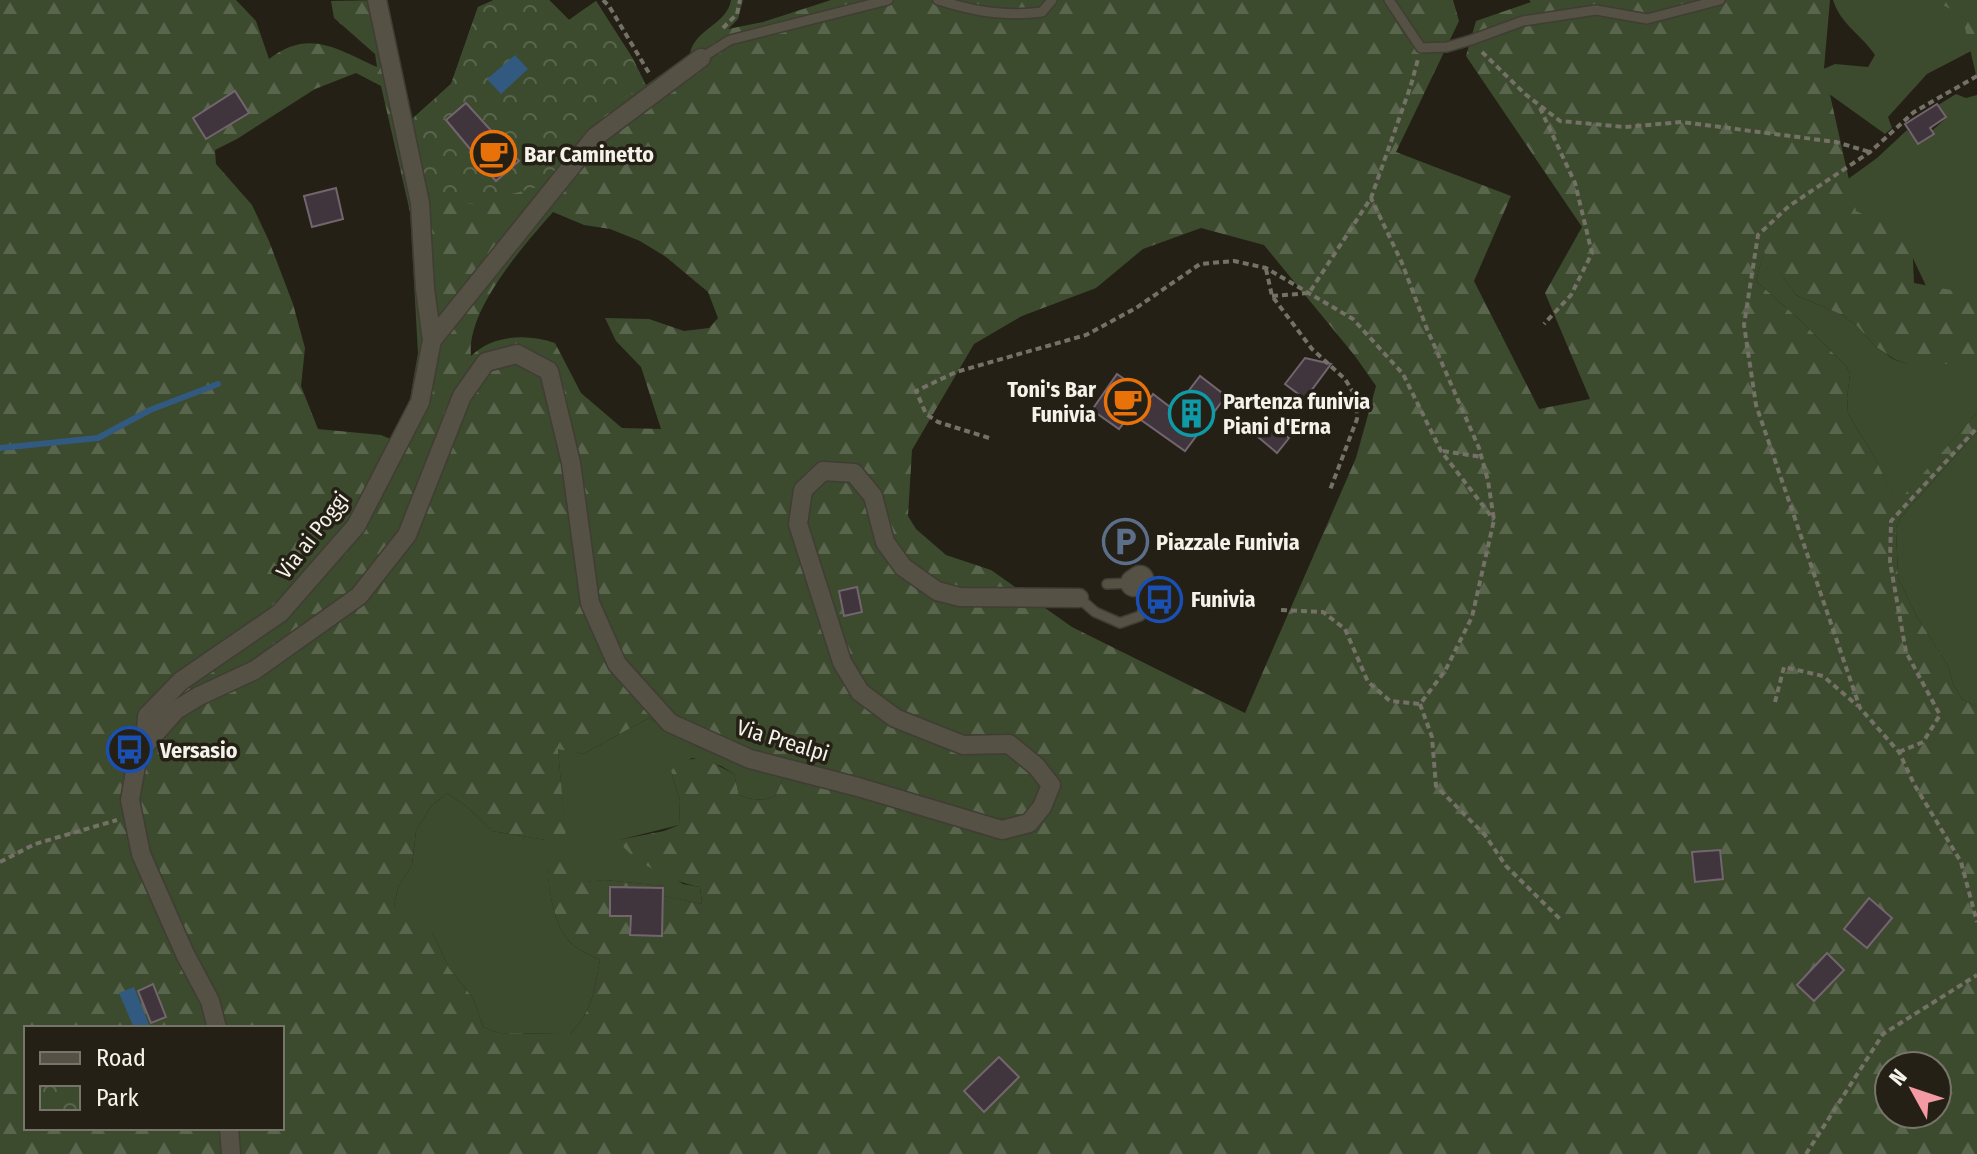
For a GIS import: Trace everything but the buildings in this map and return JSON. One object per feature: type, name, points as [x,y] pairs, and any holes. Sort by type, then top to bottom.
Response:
[{"type":"street","name":"Via ai Poggi","points":[[216,1026],[210,1001],[185,954],[141,854],[130,800],[136,766],[145,745],[147,716],[181,681],[280,613],[356,526],[420,402],[432,340],[425,289],[420,203],[377,0]]},
{"type":"street","points":[[432,340],[595,137],[701,58]]},
{"type":"street","name":"Via Prealpi","points":[[145,745],[176,710],[255,670],[359,596],[407,535],[462,396],[486,362],[517,354],[549,371],[571,463],[590,603],[617,664],[670,723],[750,759],[1002,830],[1029,823],[1042,807],[1051,785],[1036,766],[1009,744],[963,745],[895,718],[860,692],[842,662],[798,524],[803,490],[823,471],[854,473],[873,496],[885,542],[903,567],[937,591],[960,597],[1079,598]]},
{"type":"street","points":[[229,1130],[231,1154]]},
{"type":"lane","points":[[701,58],[730,40],[888,0]]},
{"type":"lane","points":[[938,0],[971,11],[1015,15],[1042,12],[1052,0]]},
{"type":"lane","points":[[1389,0],[1421,48],[1447,47],[1523,21],[1596,10],[1647,19],[1720,0]]},
{"type":"lane","points":[[1079,598],[1095,612],[1120,623],[1140,616],[1149,602],[1137,581],[1107,584]]},
{"type":"path","points":[[603,0],[658,89]]},
{"type":"path","points":[[1471,40],[1539,106],[1560,121],[1625,127],[1682,122],[1836,142],[1870,152]]},
{"type":"path","points":[[1309,293],[1371,198],[1421,48]]},
{"type":"path","points":[[1860,708],[1756,405],[1744,325],[1758,235],[1789,206],[1870,152],[1914,112],[1977,76]]},
{"type":"path","points":[[1539,106],[1575,183],[1592,253],[1571,295],[1544,324]]},
{"type":"path","points":[[1371,198],[1402,263],[1482,457],[1494,520],[1472,617],[1445,671],[1420,704]]},
{"type":"path","points":[[989,438],[938,422],[926,414],[916,391],[956,372],[1086,335],[1136,308],[1200,264],[1234,261],[1266,268],[1353,319],[1403,374],[1441,451],[1494,520]]},
{"type":"path","points":[[1266,268],[1272,296],[1312,349],[1345,379],[1356,397],[1357,419],[1330,490]]},
{"type":"path","points":[[1272,296],[1309,293]]},
{"type":"path","points":[[1899,752],[1923,742],[1940,715],[1906,652],[1890,562],[1891,521],[1977,428]]},
{"type":"path","points":[[1441,451],[1482,457]]},
{"type":"path","points":[[1281,610],[1323,612],[1345,629],[1368,682],[1390,701],[1420,704]]},
{"type":"path","points":[[1775,702],[1784,667],[1823,676],[1860,708],[1899,752],[1914,784],[1961,862],[1977,922]]},
{"type":"path","points":[[1420,704],[1432,737],[1436,786],[1485,835],[1506,866],[1560,919]]},
{"type":"path","points":[[0,862],[35,844],[118,819],[133,810]]},
{"type":"path","points":[[1806,1154],[1883,1034],[1977,975]]},
{"type":"green space","points":[[0,0],[236,0],[256,21],[269,59],[283,50],[310,43],[336,48],[377,67],[375,54],[334,18],[331,1],[383,0],[408,116],[412,119],[451,84],[478,7],[494,0],[549,0],[569,20],[596,1],[646,85],[690,54],[698,39],[723,15],[731,0],[743,0],[738,19],[728,29],[763,22],[831,0],[1453,0],[1459,21],[1396,152],[1511,196],[1474,281],[1539,409],[1590,399],[1545,293],[1582,227],[1466,56],[1476,21],[1531,2],[1529,0],[1830,0],[1824,68],[1856,211],[1912,237],[1914,283],[1977,295],[1977,364],[1908,364],[1894,359],[1876,347],[1842,315],[1796,295],[1764,252],[1756,281],[1846,366],[1850,374],[1848,414],[1873,454],[1897,503],[1977,413],[1977,432],[1901,517],[1896,528],[1898,578],[1917,617],[1948,666],[1953,684],[1962,699],[1977,707],[1977,1154],[0,1154]],"holes":[[[356,73],[381,86],[410,212],[418,353],[410,399],[393,440],[381,435],[318,429],[301,386],[305,348],[293,304],[252,205],[216,164],[215,150],[315,89]],[[553,212],[584,225],[610,229],[640,241],[666,257],[708,292],[718,318],[709,328],[684,331],[649,319],[605,318],[616,341],[641,367],[661,429],[622,428],[581,393],[555,343],[533,338],[510,338],[489,344],[471,356],[472,338],[487,299],[527,242]],[[1201,228],[1264,245],[1376,386],[1356,458],[1245,713],[1072,627],[991,570],[946,555],[916,529],[908,516],[912,450],[974,344],[1022,316],[1096,288],[1143,249]],[[649,718],[697,747],[785,775],[775,796],[753,799],[739,795],[734,774],[709,762],[685,760],[671,771],[680,801],[679,825],[618,840],[654,870],[700,887],[702,904],[664,896],[664,886],[605,880],[570,883],[558,749],[583,754]],[[447,793],[492,831],[545,840],[551,895],[558,923],[572,944],[600,960],[588,1009],[570,1034],[499,1033],[483,1027],[473,998],[449,968],[432,932],[412,914],[394,906],[398,887],[412,865],[416,831],[431,806]]]},
{"type":"green space","points":[[494,0],[549,0],[569,20],[596,1],[633,59],[645,85],[622,99],[549,184],[475,204],[428,200],[413,140],[412,119],[451,84],[478,7]]},
{"type":"green space","points":[[1833,0],[1955,0],[1977,48],[1927,74],[1888,117],[1892,128],[1885,134],[1825,91],[1821,70],[1835,64],[1868,67],[1875,55],[1846,23]]},
{"type":"green space","points":[[1933,0],[1977,0],[1977,79],[1962,15]]},
{"type":"green space","points":[[1956,94],[1966,98],[1977,95],[1977,313],[1928,290],[1909,250],[1857,214],[1837,187],[1877,158],[1907,130],[1918,143],[1945,119],[1935,107]]},
{"type":"green space","points":[[1764,251],[1796,295],[1842,315],[1893,359],[1908,364],[1977,364],[1977,413],[1897,504],[1873,454],[1848,414],[1850,374],[1846,366],[1756,281]]},
{"type":"green space","points":[[1977,432],[1977,707],[1962,699],[1953,684],[1948,666],[1917,617],[1898,578],[1896,528],[1901,517]]},
{"type":"green space","points":[[649,718],[697,747],[785,775],[775,796],[753,799],[739,795],[734,774],[721,766],[692,758],[671,771],[680,801],[679,825],[619,840],[683,884],[700,887],[702,904],[663,896],[663,886],[605,880],[569,884],[558,748],[583,754]]},
{"type":"green space","points":[[447,793],[492,831],[546,840],[551,895],[558,923],[572,944],[600,960],[588,1009],[570,1034],[499,1033],[483,1027],[473,998],[449,968],[432,932],[394,906],[398,887],[412,865],[416,831],[431,806]]},
{"type":"water","points":[[515,55],[528,69],[501,94],[487,79]]},
{"type":"water","points":[[134,987],[150,1026],[133,1026],[119,993]]},
{"type":"waterway","points":[[0,448],[98,438],[150,410],[218,384]]},
{"type":"place","name":"Bar Caminetto","points":[[493,154]]},
{"type":"place","name":"Toni's Bar Funivia","points":[[1127,402]]},
{"type":"place","name":"Partenza funivia Piani d'Erna","points":[[1192,414]]},
{"type":"place","name":"Piazzale Funivia","points":[[1125,542]]},
{"type":"place","name":"Funivia","points":[[1160,599]]},
{"type":"place","name":"Versasio","points":[[129,750]]}]
